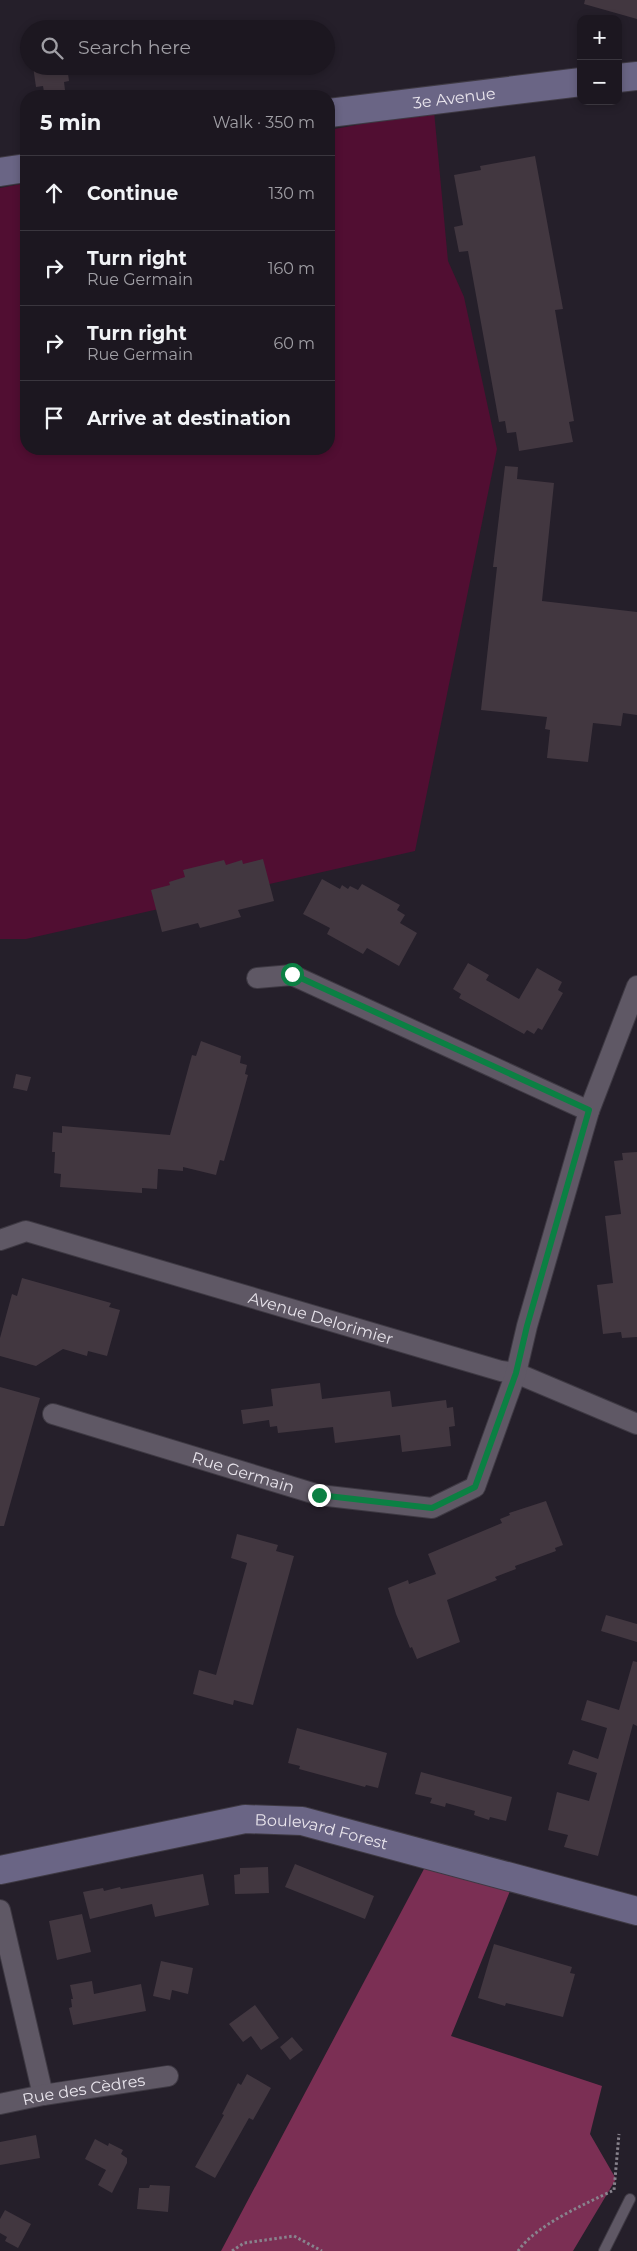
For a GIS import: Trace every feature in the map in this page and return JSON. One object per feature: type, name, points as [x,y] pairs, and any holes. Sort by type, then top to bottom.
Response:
[{"type":"street","points":[[622,78],[637,76]]},
{"type":"street","name":"3e Avenue","points":[[335,112],[577,82]]},
{"type":"street","points":[[0,172],[20,169]]},
{"type":"street","points":[[257,978],[292,974],[589,1110]]},
{"type":"street","name":"Rue Germain","points":[[53,1414],[319,1495],[432,1508],[475,1487],[516,1373],[527,1326],[589,1110],[637,986]]},
{"type":"street","name":"Avenue Delorimier","points":[[0,1240],[26,1231],[501,1371],[516,1373],[637,1424]]},
{"type":"street","name":"Boulevard Forest","points":[[0,1870],[245,1819],[302,1821],[637,1909]]},
{"type":"street","points":[[0,1910],[43,2095]]},
{"type":"street","name":"Rue des Cèdres","points":[[0,2104],[43,2095],[168,2076]]},
{"type":"lane","points":[[604,2251],[630,2199]]},
{"type":"path","points":[[518,2251],[524,2242],[567,2213],[614,2190],[619,2134]]},
{"type":"path","points":[[232,2251],[244,2243],[294,2236],[322,2251]]},
{"type":"shaded area","points":[[434,111],[448,261],[464,297],[497,449],[415,851],[26,939],[0,939],[0,188],[20,184],[20,455],[335,455],[335,129]]},
{"type":"shaded area","points":[[425,1867],[510,1891],[451,2036],[602,2086],[590,2134],[616,2179],[573,2251],[221,2251]]},
{"type":"building","points":[[585,0],[637,0],[637,19],[584,4]]},
{"type":"building","points":[[34,75],[68,75],[69,81],[64,82],[65,90],[44,90],[43,86],[36,87]]},
{"type":"building","points":[[535,156],[563,309],[555,310],[574,421],[569,422],[573,442],[519,451],[516,432],[507,433],[505,421],[499,422],[468,251],[459,252],[454,227],[463,225],[454,175],[481,170],[480,166]]},
{"type":"building","points":[[505,466],[518,467],[517,479],[554,483],[542,601],[637,612],[637,715],[623,713],[621,726],[593,723],[588,762],[547,758],[550,730],[545,729],[547,717],[481,710],[497,567],[493,567]]},
{"type":"building","points":[[263,859],[274,901],[238,910],[241,917],[200,928],[198,923],[162,932],[151,890],[170,885],[169,882],[185,877],[183,870],[224,860],[226,865],[242,860],[243,864]]},
{"type":"building","points":[[322,879],[340,889],[342,885],[348,889],[350,886],[358,890],[362,884],[400,905],[397,910],[405,915],[400,923],[417,933],[399,966],[367,948],[363,954],[327,934],[330,928],[303,914]]},
{"type":"building","points":[[468,963],[489,975],[486,980],[519,999],[537,968],[562,982],[558,990],[563,993],[542,1030],[538,1028],[534,1034],[527,1030],[524,1034],[459,998],[461,994],[453,989]]},
{"type":"building","points":[[201,1041],[241,1056],[240,1063],[247,1065],[245,1074],[248,1075],[239,1108],[224,1161],[220,1160],[216,1175],[183,1167],[183,1171],[158,1169],[157,1189],[142,1188],[142,1193],[60,1187],[61,1174],[54,1173],[55,1152],[52,1152],[53,1132],[62,1133],[62,1126],[170,1135],[192,1055],[196,1056]]},
{"type":"building","points":[[16,1074],[31,1077],[27,1091],[13,1088]]},
{"type":"building","points":[[637,1152],[637,1337],[622,1338],[621,1332],[603,1334],[597,1285],[613,1283],[605,1216],[621,1214],[614,1161],[623,1160],[622,1153]]},
{"type":"building","points":[[22,1278],[111,1303],[109,1307],[120,1310],[107,1356],[88,1351],[87,1356],[63,1349],[36,1366],[0,1356],[0,1338],[12,1294],[17,1296]]},
{"type":"building","points":[[320,1383],[322,1399],[390,1391],[392,1407],[446,1400],[447,1408],[453,1407],[455,1426],[449,1427],[451,1446],[402,1452],[400,1435],[335,1443],[333,1427],[278,1433],[277,1426],[270,1427],[269,1420],[243,1424],[241,1410],[273,1406],[271,1389]]},
{"type":"building","points":[[0,1387],[40,1398],[4,1526],[0,1526]]},
{"type":"building","points":[[546,1501],[563,1545],[555,1548],[556,1551],[515,1566],[516,1569],[495,1577],[497,1580],[447,1600],[460,1642],[417,1659],[412,1647],[410,1648],[396,1614],[388,1588],[408,1580],[409,1584],[436,1574],[428,1554],[502,1523],[500,1519],[510,1515],[509,1513]]},
{"type":"building","points":[[237,1534],[278,1545],[276,1551],[294,1556],[253,1705],[234,1700],[233,1705],[193,1694],[199,1670],[216,1675],[247,1563],[231,1558]]},
{"type":"building","points":[[606,1615],[637,1624],[637,1642],[601,1631]]},
{"type":"building","points":[[633,1661],[637,1662],[637,1726],[633,1724],[598,1856],[564,1847],[568,1835],[548,1830],[557,1792],[589,1801],[597,1773],[568,1764],[573,1750],[598,1759],[607,1728],[581,1720],[587,1700],[619,1710]]},
{"type":"building","points":[[297,1728],[387,1753],[378,1788],[366,1785],[365,1787],[299,1769],[300,1766],[288,1763]]},
{"type":"building","points":[[421,1772],[512,1797],[506,1821],[490,1817],[489,1820],[474,1815],[475,1811],[446,1803],[445,1807],[430,1803],[432,1798],[415,1794]]},
{"type":"building","points":[[295,1864],[374,1896],[365,1919],[285,1887]]},
{"type":"building","points":[[268,1867],[269,1893],[235,1894],[234,1875],[240,1874],[240,1868]]},
{"type":"building","points":[[203,1874],[209,1905],[155,1917],[152,1904],[90,1919],[83,1892],[103,1888],[104,1891],[120,1887],[121,1889]]},
{"type":"building","points":[[82,1914],[91,1952],[57,1960],[49,1921]]},
{"type":"building","points":[[494,1944],[572,1967],[570,1973],[575,1974],[563,2017],[506,2003],[505,2006],[478,1998]]},
{"type":"building","points":[[161,1961],[193,1968],[188,1994],[172,1990],[170,2000],[153,1996]]},
{"type":"building","points":[[92,1981],[94,1994],[141,1984],[146,2011],[73,2025],[69,2008],[72,2007],[71,1999],[73,1999],[70,1985]]},
{"type":"building","points":[[255,2005],[279,2038],[261,2050],[251,2036],[243,2042],[229,2024]]},
{"type":"building","points":[[292,2037],[303,2050],[290,2060],[280,2047]]},
{"type":"building","points":[[247,2074],[271,2088],[253,2120],[249,2118],[215,2178],[195,2167],[224,2115],[222,2114],[238,2083],[241,2085]]},
{"type":"building","points":[[36,2135],[40,2158],[0,2165],[0,2142]]},
{"type":"building","points":[[95,2139],[108,2146],[109,2143],[123,2150],[121,2154],[127,2158],[127,2163],[112,2193],[98,2185],[106,2170],[85,2159]]},
{"type":"building","points":[[150,2185],[170,2186],[168,2212],[137,2209],[139,2188],[149,2188]]},
{"type":"building","points":[[5,2210],[31,2224],[18,2248],[5,2241],[7,2237],[0,2233],[0,2219]]},
{"type":"route","points":[[292,974],[589,1110],[527,1326],[516,1373],[475,1487],[432,1508],[319,1495]]}]
